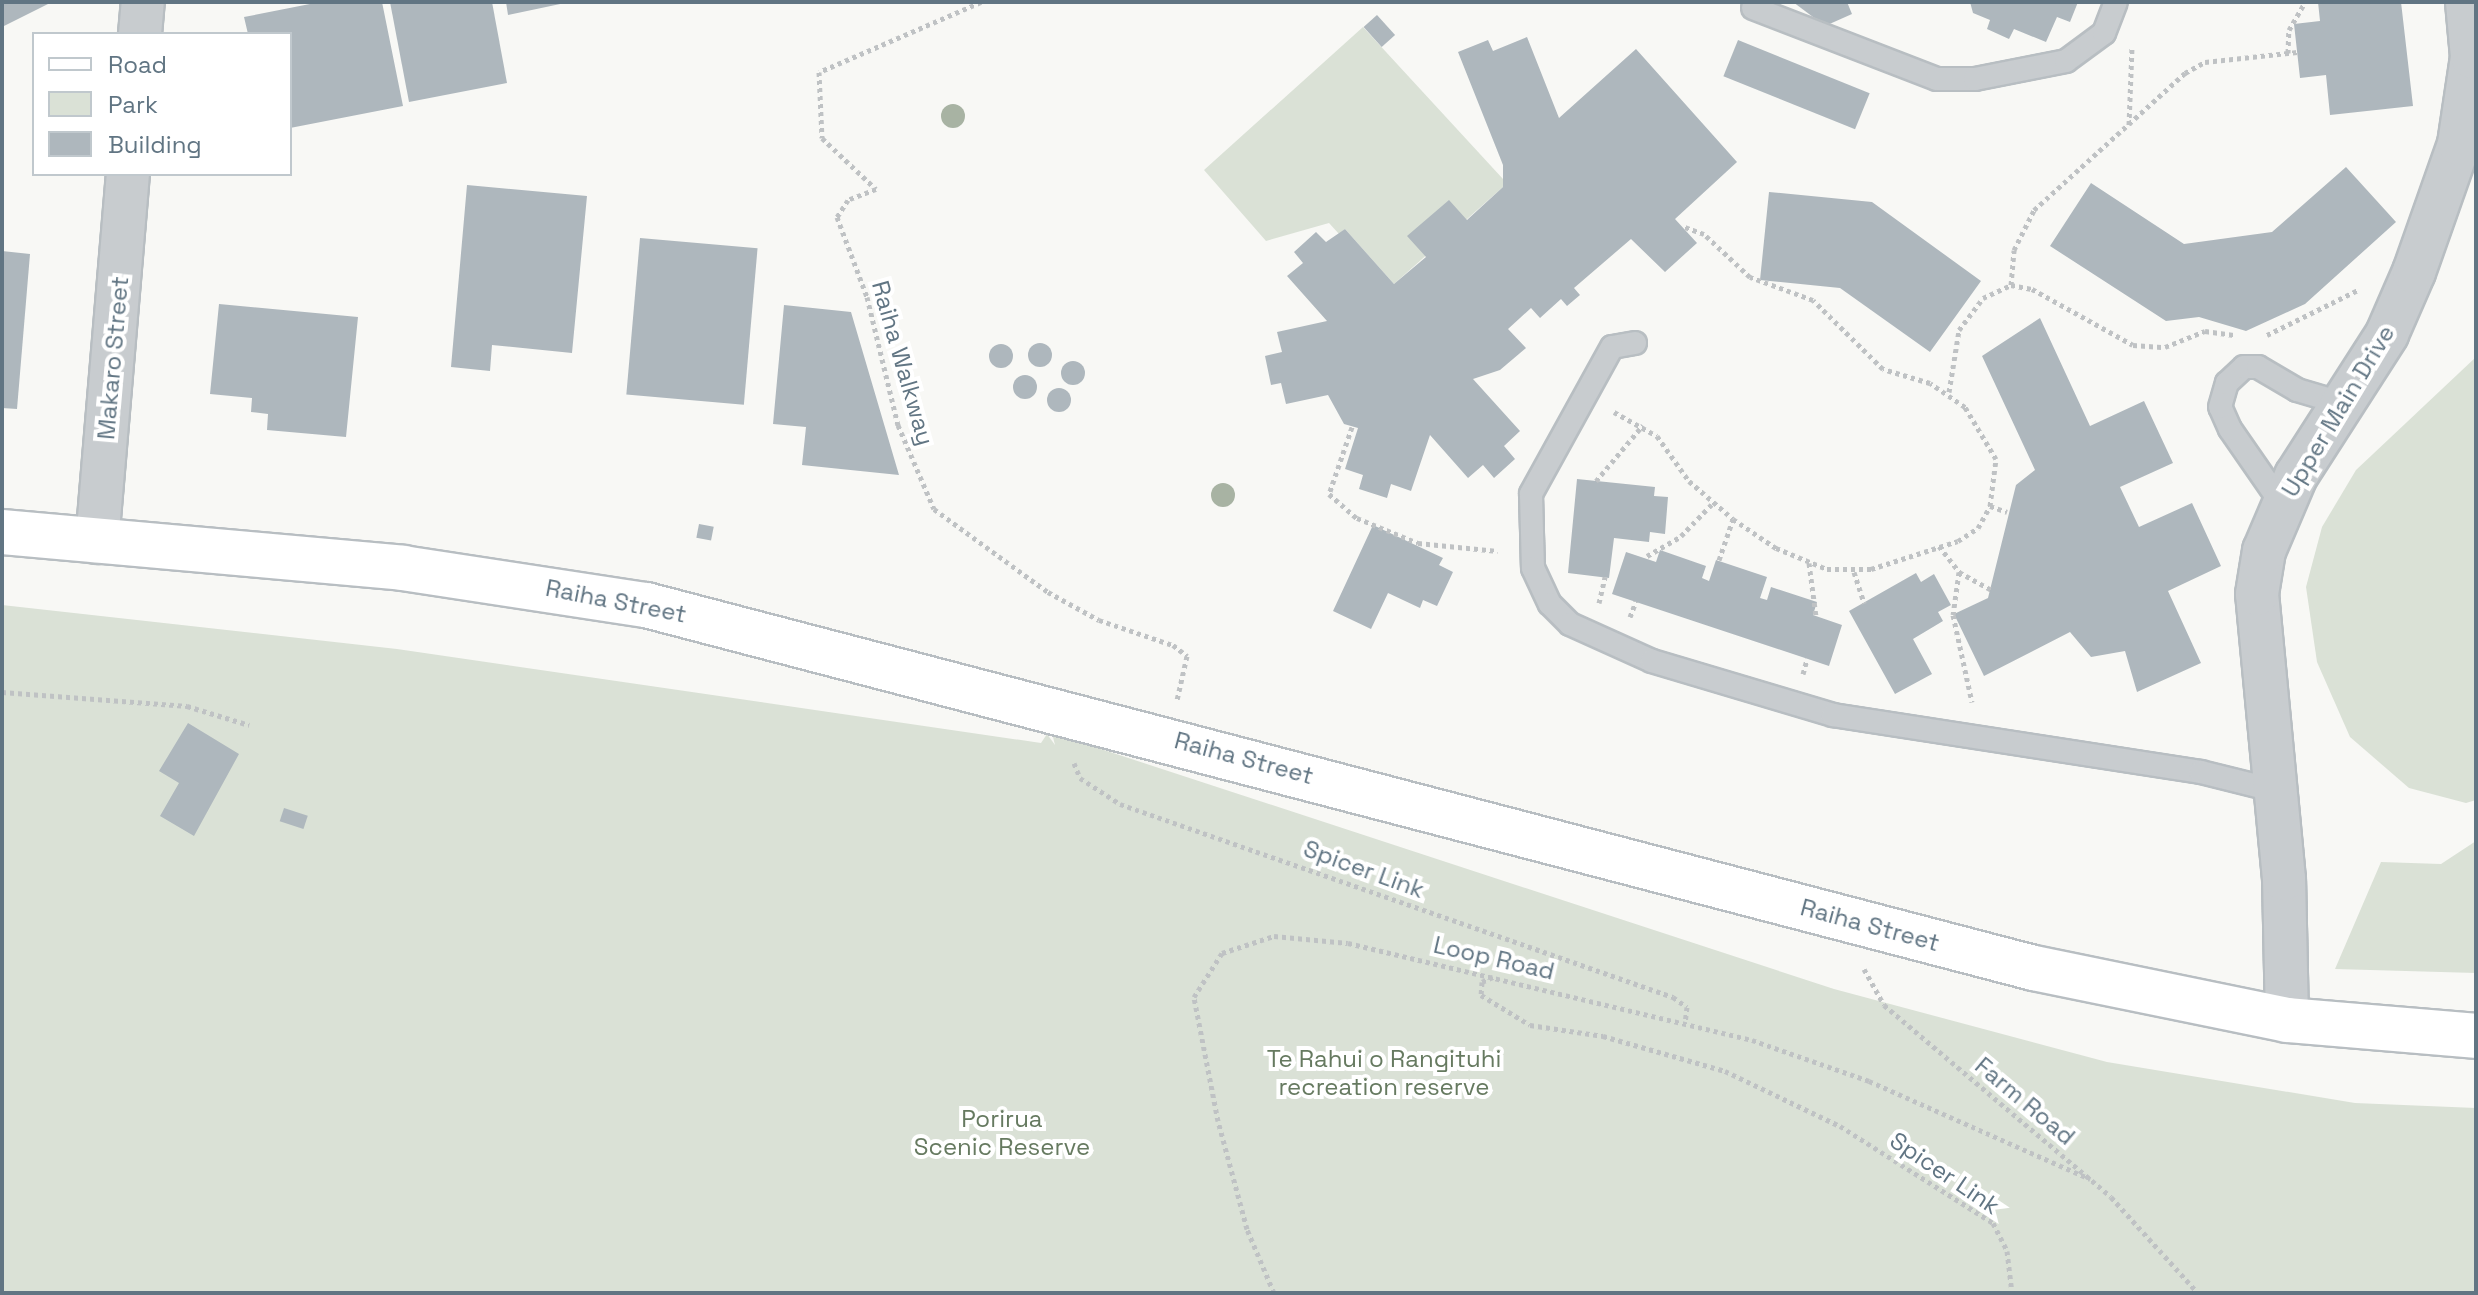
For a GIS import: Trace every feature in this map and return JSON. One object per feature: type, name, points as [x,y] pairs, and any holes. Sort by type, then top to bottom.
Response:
[{"type":"main road","name":"Raiha Street","points":[[2,532],[567,590],[753,629],[1864,924],[2181,1002],[2287,1020],[2476,1036]]},
{"type":"street","points":[[140,32],[143,2]]},
{"type":"street","name":"Upper Main Drive","points":[[2287,1020],[2277,791],[2257,594],[2282,504],[2341,403],[2387,334],[2414,272],[2459,144],[2472,57],[2467,2]]},
{"type":"street","name":"Makaro Street","points":[[97,542],[128,176]]},
{"type":"lane","points":[[1753,8],[1937,79],[1975,79],[2066,61],[2104,33],[2113,10]]},
{"type":"lane","points":[[1635,343],[1612,347],[1579,401],[1531,494],[1528,551],[1560,615],[1617,647],[1833,715],[1971,735],[2277,791]]},
{"type":"lane","points":[[2282,504],[2230,429],[2220,407],[2227,383],[2244,367],[2258,367],[2297,390],[2341,403]]},
{"type":"path","name":"Raiha Walkway","points":[[981,2],[819,72],[822,138],[876,189],[848,200],[837,217],[867,297],[898,425],[934,509],[1048,592],[1187,656],[1168,738]]},
{"type":"path","points":[[2288,53],[2289,30],[2305,2]]},
{"type":"path","points":[[2113,10],[2133,52],[2129,126]]},
{"type":"path","points":[[2011,285],[2014,250],[2034,210],[2193,67],[2297,52]]},
{"type":"path","points":[[1579,401],[1643,425],[1713,503],[1733,519],[1809,563],[1854,572],[1939,546],[1970,536],[1990,506],[1996,473],[1990,441],[1949,393],[1883,369],[1813,300],[1750,277],[1704,234],[1682,226]]},
{"type":"path","points":[[2253,338],[2328,311],[2381,275],[2414,272]]},
{"type":"path","points":[[1949,393],[1959,330],[1983,298],[2011,285],[2032,289],[2133,345],[2165,347],[2220,330],[2245,338]]},
{"type":"path","points":[[1596,481],[1643,425]]},
{"type":"path","points":[[1352,427],[1329,494],[1357,518],[1418,543],[1528,551]]},
{"type":"path","points":[[1647,556],[1681,536],[1713,503]]},
{"type":"path","points":[[1990,506],[2007,512]]},
{"type":"path","points":[[1719,560],[1733,519]]},
{"type":"path","points":[[1939,546],[1959,572],[1991,590]]},
{"type":"path","points":[[1809,563],[1816,616]]},
{"type":"path","points":[[1854,572],[1864,603]]},
{"type":"path","points":[[1959,572],[1953,615],[1972,699],[1971,735]]},
{"type":"path","points":[[2,692],[187,706],[249,725]]},
{"type":"path","name":"Spicer Link","points":[[1066,711],[1080,778],[1120,804],[1673,997],[1687,1007],[1685,1023]]},
{"type":"path","name":"Farm Road","points":[[1864,924],[1866,979],[1884,1005],[2090,1179],[2198,1293]]},
{"type":"path","name":"Loop Road","points":[[1274,1293],[1232,1175],[1194,997],[1222,953],[1274,936],[1348,943],[1685,1023],[1869,1081],[2090,1179]]},
{"type":"path","name":"Spicer Link","points":[[1494,977],[1482,982],[1481,995],[1530,1025],[1603,1036],[1725,1071],[1840,1126],[1993,1223],[2007,1251],[2012,1293]]},
{"type":"green space","points":[[1363,27],[1503,179],[1503,187],[1394,284],[1345,229],[1339,234],[1329,223],[1266,241],[1204,170]]},
{"type":"green space","points":[[2476,357],[2476,800],[2466,803],[2409,788],[2350,737],[2317,662],[2306,587],[2322,527],[2356,470]]},
{"type":"green space","points":[[2,605],[397,649],[1041,743],[1047,734],[1055,745],[1052,733],[1834,989],[2107,1062],[2355,1103],[2476,1108],[2476,1293],[2,1293]]},
{"type":"green space","points":[[2476,841],[2476,973],[2335,969],[2381,862],[2441,864]]},
{"type":"building","points":[[2,2],[52,2],[2,27]]},
{"type":"building","points":[[320,2],[382,2],[403,106],[292,128],[292,32],[248,32],[244,17]]},
{"type":"building","points":[[390,2],[492,2],[507,83],[409,102]]},
{"type":"building","points":[[506,2],[565,2],[565,3],[508,15]]},
{"type":"building","points":[[1793,2],[1847,2],[1852,14],[1825,26]]},
{"type":"building","points":[[1970,2],[2078,2],[2070,22],[2057,17],[2046,42],[2014,29],[2009,39],[1987,29],[1990,20],[1973,13]]},
{"type":"building","points":[[2318,2],[2401,2],[2413,106],[2330,115],[2326,75],[2300,78],[2294,24],[2320,21]]},
{"type":"building","points":[[1377,15],[1395,35],[1382,47],[1364,27]]},
{"type":"building","points":[[1527,37],[1559,118],[1636,49],[1737,162],[1675,219],[1697,243],[1665,272],[1631,239],[1574,288],[1580,295],[1567,306],[1561,299],[1540,318],[1531,308],[1508,329],[1526,348],[1500,370],[1473,379],[1520,431],[1504,446],[1515,459],[1494,478],[1483,465],[1468,478],[1430,435],[1411,491],[1391,484],[1387,498],[1359,489],[1363,475],[1345,469],[1358,428],[1344,424],[1328,395],[1286,404],[1281,383],[1271,385],[1265,356],[1282,352],[1277,332],[1327,321],[1287,276],[1303,263],[1294,252],[1316,232],[1326,242],[1345,229],[1394,284],[1426,257],[1407,236],[1449,200],[1467,220],[1503,187],[1503,165],[1458,52],[1488,40],[1493,51]]},
{"type":"building","points":[[1738,40],[1870,93],[1855,129],[1723,76]]},
{"type":"building","points":[[2346,167],[2396,222],[2305,304],[2246,331],[2199,317],[2166,321],[2050,246],[2091,183],[2184,244],[2272,232]]},
{"type":"building","points":[[467,185],[587,196],[572,353],[492,345],[490,371],[451,367]]},
{"type":"building","points":[[1769,192],[1872,202],[1981,281],[1930,352],[1840,288],[1760,280]]},
{"type":"building","points":[[640,238],[758,248],[744,405],[626,394]]},
{"type":"building","points":[[2,251],[30,254],[17,409],[2,408]]},
{"type":"building","points":[[219,304],[358,317],[346,437],[267,430],[268,414],[251,412],[252,398],[210,394]]},
{"type":"building","points":[[784,305],[851,312],[899,475],[802,465],[806,427],[773,424]]},
{"type":"building","points":[[2040,318],[2090,426],[2144,401],[2173,463],[2120,487],[2139,527],[2192,503],[2221,566],[2168,591],[2201,663],[2137,692],[2125,651],[2091,657],[2070,632],[1984,676],[1954,614],[1988,598],[2016,485],[2035,470],[1982,356]]},
{"type":"building","points":[[1040,343],[1051,350],[1052,355],[1045,366],[1040,367],[1029,360],[1028,355],[1035,344]]},
{"type":"building","points":[[1001,344],[1012,351],[1013,356],[1006,367],[1001,368],[990,361],[989,356],[996,345]]},
{"type":"building","points":[[1073,361],[1084,368],[1085,373],[1078,384],[1073,385],[1062,378],[1061,373],[1068,362]]},
{"type":"building","points":[[1025,375],[1034,378],[1037,387],[1034,396],[1025,399],[1016,396],[1013,387],[1016,378]]},
{"type":"building","points":[[1059,388],[1070,395],[1071,400],[1064,411],[1059,412],[1048,405],[1047,400],[1054,389]]},
{"type":"building","points":[[1577,479],[1655,487],[1654,496],[1668,497],[1665,534],[1650,532],[1649,542],[1614,538],[1609,578],[1568,573]]},
{"type":"building","points":[[699,524],[714,527],[711,541],[696,538]]},
{"type":"building","points":[[1373,525],[1443,558],[1439,565],[1453,572],[1437,606],[1423,600],[1420,608],[1388,593],[1371,629],[1333,611]]},
{"type":"building","points":[[1660,550],[1706,566],[1702,578],[1709,581],[1716,560],[1767,577],[1760,598],[1767,600],[1771,587],[1817,602],[1813,615],[1842,625],[1829,666],[1612,594],[1626,552],[1656,562]]},
{"type":"building","points":[[1916,573],[1921,582],[1934,574],[1951,605],[1938,612],[1943,621],[1913,639],[1932,674],[1895,694],[1849,611]]},
{"type":"building","points":[[188,723],[239,754],[194,836],[160,816],[179,783],[159,771]]},
{"type":"building","points":[[284,808],[308,816],[303,829],[280,821]]},
{"type":"park label","name":"Te Rahui o Rangituhi recreation reserve","points":[[1384,1073]]},
{"type":"park label","name":"Porirua Scenic Reserve","points":[[1002,1133]]}]
